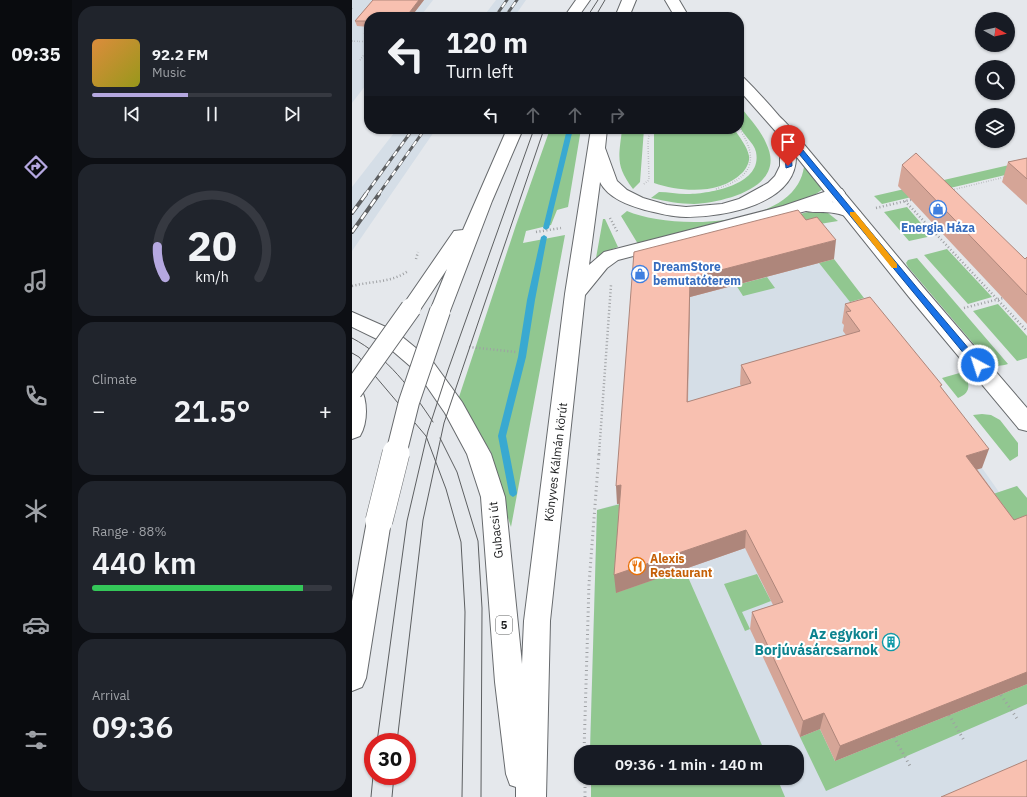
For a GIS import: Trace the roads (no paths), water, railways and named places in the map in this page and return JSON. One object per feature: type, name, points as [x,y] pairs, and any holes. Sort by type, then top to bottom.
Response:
[{"type":"main road","points":[[575,12],[583,0]]},
{"type":"main road","points":[[624,12],[628,0]]},
{"type":"main road","points":[[672,0],[679,12]]},
{"type":"main road","points":[[744,87],[786,133],[916,292],[1027,423]]},
{"type":"main road","points":[[598,136],[609,183],[621,194],[637,202],[651,206],[666,210],[686,212],[722,208],[745,203],[774,187],[783,178],[788,166],[786,133]]},
{"type":"main road","points":[[352,678],[379,521],[409,402],[440,311],[483,201],[513,134]]},
{"type":"main road","name":"Könyves Kálmán körút","points":[[531,797],[537,621],[575,294],[598,136]]},
{"type":"main road","points":[[575,294],[600,264],[612,256],[789,210],[821,200],[836,193]]},
{"type":"main road","points":[[352,430],[354,424],[355,404],[352,392],[483,201]]},
{"type":"main road","points":[[789,210],[825,206],[843,209],[852,213]]},
{"type":"main road","name":"Gubacsi út","points":[[352,319],[388,336],[425,367],[454,408],[478,454],[492,497],[499,554],[509,682],[524,797]]},
{"type":"waterway","points":[[546,228],[569,134]]},
{"type":"waterway","points":[[513,493],[502,436],[522,357],[531,300],[544,237]]},
{"type":"tram line","points":[[590,12],[598,0]]},
{"type":"tram line","points":[[598,12],[605,0]]},
{"type":"tram line","points":[[432,420],[532,134]]},
{"type":"tram line","points":[[441,439],[444,423],[542,134]]},
{"type":"tram line","points":[[352,338],[377,354],[388,364],[407,386],[432,420]]},
{"type":"tram line","points":[[352,353],[359,357],[427,437]]},
{"type":"tram line","points":[[427,437],[432,420]]},
{"type":"tram line","points":[[378,733],[407,521],[427,437]]},
{"type":"tram line","points":[[427,437],[436,462]]},
{"type":"tram line","points":[[436,462],[441,439]]},
{"type":"tram line","points":[[441,439],[457,472],[478,541],[482,608],[481,797]]},
{"type":"tram line","points":[[398,733],[423,520],[436,462]]},
{"type":"tram line","points":[[436,462],[446,489],[461,542],[465,612],[462,797]]},
{"type":"tram line","points":[[371,797],[372,785]]},
{"type":"tram line","points":[[392,797],[393,785]]},
{"type":"railway","points":[[499,12],[507,0]]},
{"type":"railway","points":[[509,12],[517,0]]},
{"type":"railway","points":[[365,195],[409,134]]},
{"type":"railway","points":[[378,195],[421,134]]},
{"type":"railway","points":[[352,213],[366,194]]},
{"type":"railway","points":[[352,232],[379,194]]},
{"type":"place","name":"Energia Háza","points":[[938,209]]},
{"type":"place","name":"DreamStore bemutatóterem","points":[[640,274]]},
{"type":"place","name":"Alexis Restaurant","points":[[637,566]]},
{"type":"place","name":"Az egykori Borjúvásárcsarnok","points":[[891,642]]}]
